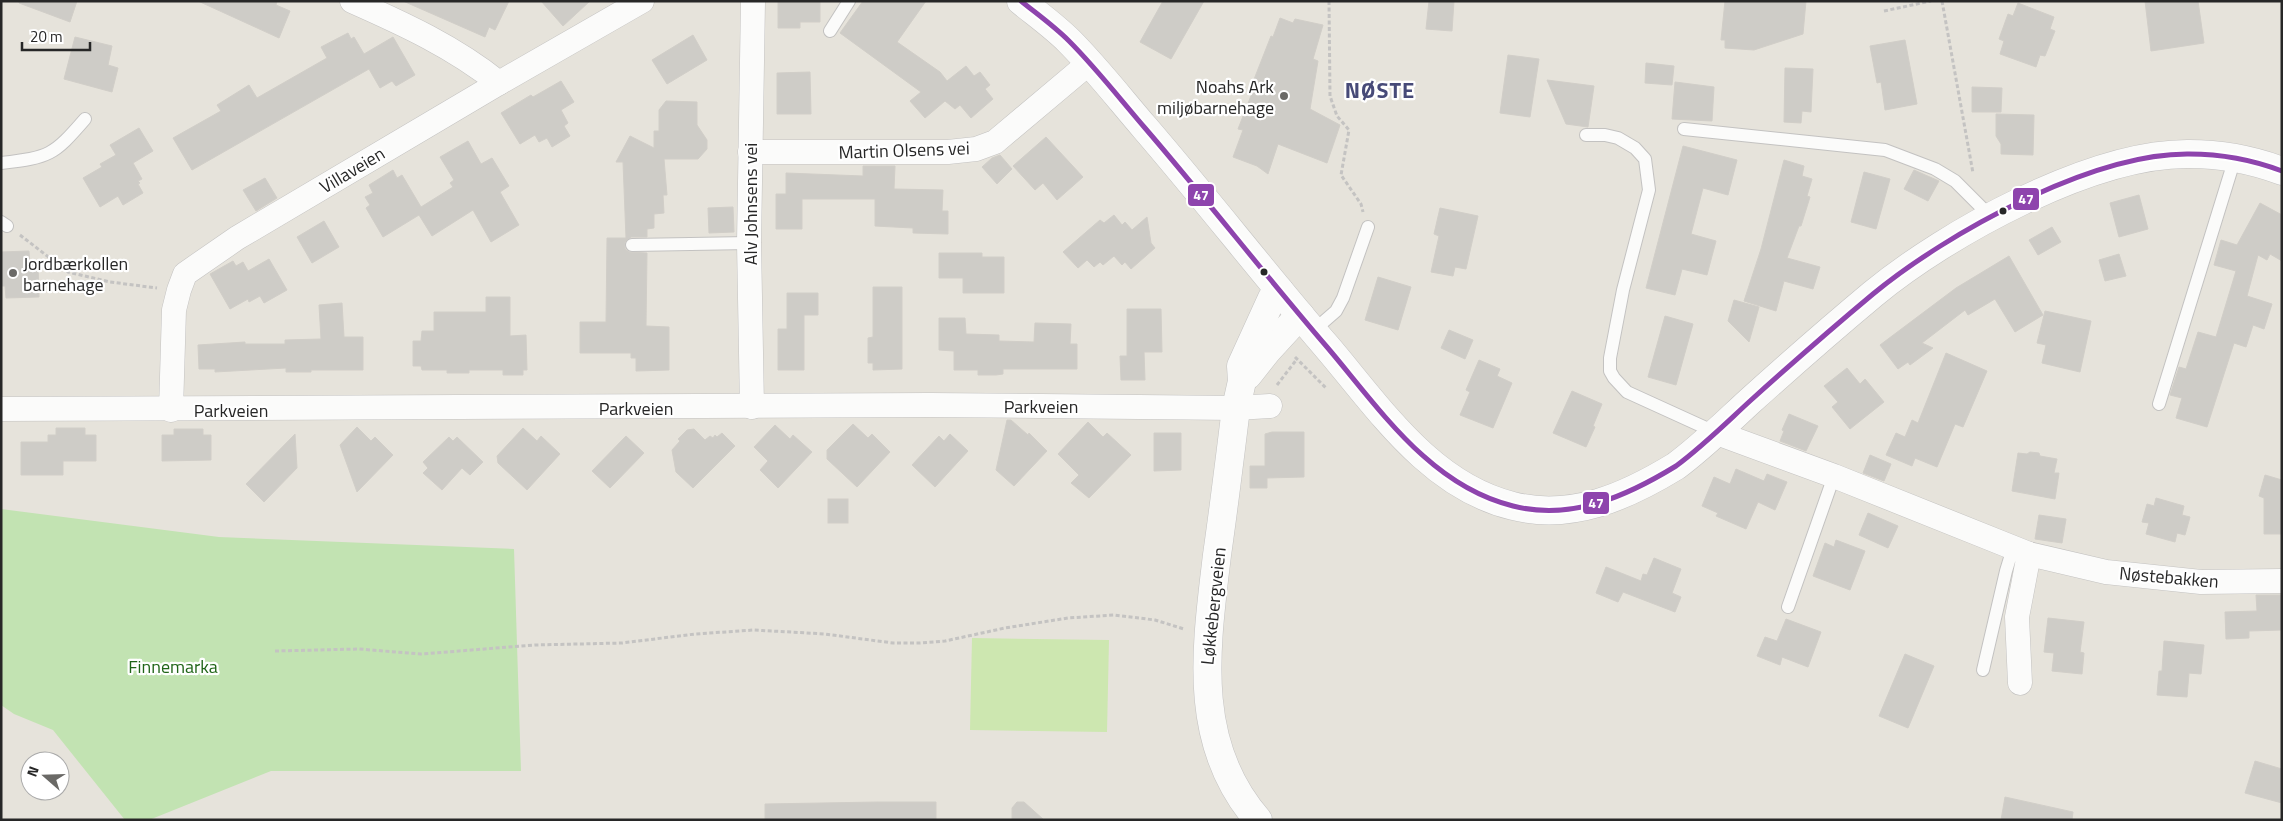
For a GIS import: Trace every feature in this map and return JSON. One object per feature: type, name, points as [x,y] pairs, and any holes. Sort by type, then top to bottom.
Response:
[{"type":"main road","points":[[1021,1],[1054,28],[1089,63],[1306,323],[1418,452],[1469,490],[1514,506],[1551,511],[1583,507],[1618,497],[1642,487],[1676,466],[1717,433],[1874,293],[1915,264],[1991,217],[2059,184],[2115,164],[2137,159],[2187,153],[2235,158],[2282,172]]},
{"type":"main road","name":"Løkkebergveien","points":[[1258,820],[1238,792],[1217,748],[1207,695],[1208,637],[1236,408],[1242,381],[1241,366],[1272,298],[1279,290]]},
{"type":"main road","name":"Løkkebergveien","points":[[1242,381],[1306,323]]},
{"type":"street","points":[[352,1],[430,37],[463,56],[499,83]]},
{"type":"street","name":"Villaveien","points":[[171,410],[174,310],[179,290],[186,274],[237,238],[642,1]]},
{"type":"street","name":"Alv Johnsens vei","points":[[752,408],[749,244],[753,1]]},
{"type":"street","name":"Martin Olsens vei","points":[[750,152],[948,152],[976,149],[995,142],[1089,63]]},
{"type":"street","name":"Parkveien","points":[[1,409],[752,408],[930,405],[1236,408],[1267,406]]},
{"type":"street","name":"Nøstebakken","points":[[1717,433],[1834,476],[2021,551],[2106,572],[2201,582],[2282,581]]},
{"type":"street","points":[[2020,683],[2017,617],[2021,551]]},
{"type":"lane","points":[[830,31],[849,1]]},
{"type":"lane","points":[[1,163],[47,156],[63,144],[85,119]]},
{"type":"lane","points":[[1684,129],[1885,150],[1935,170],[1955,181],[1991,217]]},
{"type":"lane","name":"Nøstebakken","points":[[1586,135],[1605,135],[1618,138],[1635,148],[1645,159],[1649,190],[1623,290],[1610,358],[1610,371],[1627,392],[1717,433]]},
{"type":"lane","points":[[2159,404],[2235,158]]},
{"type":"lane","points":[[1306,323],[1336,311],[1343,298],[1368,227]]},
{"type":"lane","points":[[632,245],[749,244]]},
{"type":"lane","points":[[1788,607],[1834,476]]},
{"type":"lane","points":[[1983,670],[2021,551]]},
{"type":"path","points":[[1329,1],[1330,96],[1336,116],[1349,130],[1341,176],[1357,198]]},
{"type":"path","points":[[1884,11],[1931,1]]},
{"type":"path","points":[[1942,1],[1973,172],[1971,196]]},
{"type":"path","points":[[4,224],[68,272],[140,287],[179,290]]},
{"type":"path","points":[[1267,406],[1269,394],[1297,359]]},
{"type":"path","points":[[275,651],[359,649],[421,654],[526,645],[622,643],[695,634],[754,630],[826,634],[893,643],[920,643],[945,641],[1005,628],[1068,618],[1114,615],[1155,620],[1208,637]]},
{"type":"green space","name":"Finnemarka","points":[[1,509],[219,537],[514,549],[521,771],[271,771],[149,820],[125,820],[53,730],[14,714],[1,705]]},
{"type":"green space","points":[[972,638],[1109,640],[1107,732],[970,730]]},
{"type":"building","points":[[19,1],[77,1],[70,22],[19,3]]},
{"type":"building","points":[[198,1],[277,1],[276,5],[290,11],[279,38]]},
{"type":"building","points":[[403,1],[509,1],[495,30],[489,27],[485,37]]},
{"type":"building","points":[[541,1],[590,1],[563,26]]},
{"type":"building","points":[[778,1],[820,1],[820,22],[800,22],[800,28],[778,28]]},
{"type":"building","points":[[863,1],[926,1],[897,42],[940,72],[947,81],[966,66],[974,76],[980,72],[990,85],[985,89],[993,99],[971,118],[960,105],[955,109],[945,101],[925,118],[910,101],[921,92],[840,33]]},
{"type":"building","points":[[1163,1],[1204,1],[1171,59],[1140,42]]},
{"type":"building","points":[[1429,1],[1454,1],[1452,31],[1426,29]]},
{"type":"building","points":[[1725,1],[1806,1],[1803,34],[1754,50],[1725,48],[1725,40],[1721,40]]},
{"type":"building","points":[[2145,1],[2198,1],[2204,43],[2151,51]]},
{"type":"building","points":[[2018,3],[2054,17],[2050,29],[2055,31],[2045,56],[2040,55],[2036,67],[2000,54],[2004,41],[1999,39],[2008,14],[2013,16]]},
{"type":"building","points":[[1280,18],[1293,23],[1295,19],[1323,25],[1313,59],[1318,61],[1310,109],[1340,125],[1327,163],[1278,144],[1268,174],[1257,166],[1233,157],[1243,130],[1238,129],[1254,88],[1251,87]]},
{"type":"building","points":[[348,33],[351,39],[354,37],[364,54],[393,37],[415,75],[396,86],[392,81],[380,88],[369,69],[192,170],[173,138],[221,111],[217,105],[249,85],[257,98],[327,58],[321,47]]},
{"type":"building","points":[[693,35],[707,60],[667,84],[652,60]]},
{"type":"building","points":[[75,37],[112,46],[108,65],[118,68],[112,92],[64,79]]},
{"type":"building","points":[[1905,40],[1917,104],[1885,110],[1881,82],[1877,83],[1870,46]]},
{"type":"building","points":[[1508,55],[1539,59],[1530,117],[1500,113]]},
{"type":"building","points":[[1646,63],[1674,66],[1672,85],[1645,83]]},
{"type":"building","points":[[1785,68],[1813,69],[1811,112],[1802,111],[1801,123],[1784,122]]},
{"type":"building","points":[[810,72],[811,114],[777,114],[777,73]]},
{"type":"building","points":[[1547,80],[1594,86],[1588,127],[1566,124]]},
{"type":"building","points":[[561,81],[574,102],[561,110],[568,123],[564,126],[570,136],[552,147],[547,138],[539,142],[535,135],[520,144],[501,113],[531,95],[533,97]]},
{"type":"building","points":[[1675,82],[1714,87],[1712,121],[1672,119]]},
{"type":"building","points":[[1972,87],[2002,88],[2001,112],[1972,112]]},
{"type":"building","points":[[666,101],[697,102],[697,125],[707,140],[707,149],[698,159],[664,159],[667,195],[663,195],[664,213],[654,214],[654,228],[647,229],[647,237],[631,237],[625,242],[625,249],[629,252],[647,253],[646,326],[669,327],[669,370],[636,371],[636,358],[631,358],[631,353],[580,353],[580,322],[606,322],[607,238],[626,238],[623,162],[616,162],[630,136],[654,148],[654,131],[659,131],[659,110]]},
{"type":"building","points":[[1996,114],[2034,115],[2033,155],[2001,154],[2001,144],[1996,136]]},
{"type":"building","points":[[139,128],[153,151],[133,163],[142,179],[138,181],[140,183],[138,184],[143,193],[123,205],[118,196],[100,207],[83,178],[102,167],[100,164],[116,155],[110,145]]},
{"type":"building","points":[[1046,137],[1083,177],[1057,200],[1043,183],[1035,190],[1013,166]]},
{"type":"building","points":[[468,141],[481,164],[492,158],[509,186],[500,192],[519,225],[491,242],[473,210],[432,236],[419,215],[383,237],[366,208],[370,205],[365,197],[373,193],[369,185],[393,170],[397,178],[402,175],[421,207],[453,187],[450,183],[454,180],[440,157]]},
{"type":"building","points":[[1683,146],[1737,160],[1728,195],[1703,188],[1691,234],[1716,241],[1707,275],[1682,269],[1675,295],[1646,288]]},
{"type":"building","points":[[1000,155],[1012,169],[997,184],[982,167],[992,158]]},
{"type":"building","points":[[1784,160],[1804,166],[1802,176],[1812,179],[1807,196],[1810,197],[1801,226],[1799,226],[1787,258],[1820,267],[1813,289],[1784,281],[1776,311],[1744,301],[1761,249]]},
{"type":"building","points":[[863,166],[895,166],[894,189],[943,190],[942,211],[948,211],[948,234],[913,233],[913,228],[875,226],[875,199],[802,199],[802,229],[776,229],[776,194],[786,194],[786,173],[863,176]]},
{"type":"building","points":[[1914,170],[1939,181],[1928,201],[1904,189]]},
{"type":"building","points":[[1864,172],[1890,179],[1876,229],[1851,222]]},
{"type":"building","points":[[265,178],[277,198],[256,211],[243,190]]},
{"type":"building","points":[[2139,195],[2148,229],[2119,237],[2110,203]]},
{"type":"building","points":[[2260,203],[2282,215],[2282,261],[2270,254],[2267,260],[2258,255],[2247,296],[2272,304],[2264,329],[2253,325],[2246,347],[2234,343],[2207,427],[2176,418],[2182,398],[2170,395],[2179,367],[2186,369],[2198,332],[2216,337],[2236,271],[2214,265],[2221,240],[2237,245]]},
{"type":"building","points":[[733,207],[734,232],[709,233],[708,208]]},
{"type":"building","points":[[1440,208],[1478,216],[1466,269],[1455,267],[1453,276],[1431,272],[1439,236],[1434,234]]},
{"type":"building","points":[[1114,215],[1122,225],[1125,222],[1132,230],[1147,217],[1151,243],[1155,248],[1131,269],[1125,262],[1122,265],[1114,256],[1103,265],[1100,262],[1094,267],[1087,260],[1078,268],[1063,252],[1100,220],[1104,223]]},
{"type":"building","points":[[324,221],[339,247],[312,263],[297,237]]},
{"type":"building","points":[[2052,227],[2061,242],[2038,255],[2029,240]]},
{"type":"building","points":[[29,251],[30,264],[38,263],[39,297],[6,298],[5,286],[1,286],[1,252]]},
{"type":"building","points":[[939,253],[982,253],[982,257],[1004,257],[1004,293],[963,293],[963,278],[939,278]]},
{"type":"building","points":[[2119,254],[2126,276],[2105,281],[2099,260]]},
{"type":"building","points":[[2009,256],[2043,315],[2015,332],[1995,299],[1968,315],[1965,310],[1922,343],[1933,348],[1910,365],[1908,362],[1898,369],[1880,345],[1956,288]]},
{"type":"building","points":[[269,259],[287,290],[264,303],[260,296],[249,302],[248,299],[230,309],[210,274],[233,261],[236,266],[243,262],[248,271]]},
{"type":"building","points":[[1378,277],[1411,287],[1398,330],[1365,320]]},
{"type":"building","points":[[873,287],[902,287],[902,369],[873,370],[873,363],[868,363],[868,338],[873,337]]},
{"type":"building","points":[[787,293],[818,293],[818,315],[804,315],[804,370],[778,370],[778,329],[787,329]]},
{"type":"building","points":[[486,297],[510,297],[510,336],[526,335],[527,370],[523,370],[523,375],[503,375],[503,370],[469,370],[469,373],[447,373],[447,370],[422,370],[421,366],[413,366],[413,341],[421,341],[422,331],[434,331],[434,312],[486,312]]},
{"type":"building","points":[[1734,300],[1759,307],[1749,342],[1728,321]]},
{"type":"building","points":[[342,303],[344,337],[363,337],[363,370],[286,372],[286,368],[215,372],[215,369],[199,369],[198,345],[245,342],[245,344],[285,344],[285,340],[321,339],[319,305]]},
{"type":"building","points":[[1127,309],[1161,309],[1162,352],[1144,352],[1145,380],[1121,380],[1120,356],[1127,356]]},
{"type":"building","points":[[2045,311],[2091,321],[2080,372],[2042,363],[2046,345],[2037,343]]},
{"type":"building","points":[[1665,316],[1693,324],[1676,385],[1648,377]]},
{"type":"building","points":[[939,318],[965,318],[966,334],[999,335],[999,341],[1034,342],[1035,323],[1071,324],[1070,344],[1077,344],[1077,369],[1003,369],[1003,374],[996,375],[978,375],[978,370],[954,370],[954,351],[939,350]]},
{"type":"building","points":[[1449,330],[1473,340],[1465,359],[1441,348]]},
{"type":"building","points":[[1946,353],[1987,371],[1963,427],[1955,424],[1937,467],[1915,458],[1912,466],[1886,455],[1896,433],[1905,437],[1912,420],[1918,423]]},
{"type":"building","points":[[1479,360],[1500,369],[1497,376],[1512,383],[1493,428],[1460,415],[1470,392],[1466,390]]},
{"type":"building","points":[[1847,368],[1860,384],[1865,379],[1884,402],[1850,429],[1832,407],[1838,402],[1824,386]]},
{"type":"building","points":[[1572,391],[1602,404],[1586,447],[1553,433]]},
{"type":"building","points":[[1789,414],[1818,426],[1806,451],[1780,441],[1784,431],[1782,430]]},
{"type":"building","points":[[1007,420],[1011,420],[1028,435],[1029,433],[1047,451],[1014,486],[996,470]]},
{"type":"building","points":[[1088,422],[1103,437],[1107,433],[1131,455],[1089,498],[1071,483],[1079,475],[1058,454]]},
{"type":"building","points":[[853,424],[868,438],[872,434],[890,452],[857,487],[827,459],[827,450]]},
{"type":"building","points":[[775,425],[790,439],[793,435],[812,452],[778,488],[760,470],[768,461],[754,447]]},
{"type":"building","points":[[357,427],[371,441],[375,437],[393,455],[357,492],[340,445]]},
{"type":"building","points":[[56,428],[85,428],[85,435],[96,435],[96,461],[63,461],[63,475],[21,475],[21,442],[48,442],[48,435],[56,435]]},
{"type":"building","points":[[523,428],[537,441],[541,436],[560,454],[527,490],[498,463],[497,456]]},
{"type":"building","points":[[174,429],[203,429],[203,435],[211,435],[211,460],[162,461],[162,435],[174,435]]},
{"type":"building","points":[[694,429],[705,440],[710,436],[713,438],[715,435],[717,437],[722,433],[735,446],[693,488],[676,472],[672,450],[680,441],[678,439],[687,430]]},
{"type":"building","points":[[1272,432],[1304,432],[1304,477],[1267,478],[1267,488],[1250,488],[1250,466],[1265,466],[1265,434]]},
{"type":"building","points":[[1154,433],[1181,433],[1181,470],[1154,471]]},
{"type":"building","points":[[295,434],[297,468],[264,502],[246,484]]},
{"type":"building","points":[[950,434],[968,451],[935,487],[912,465],[939,436],[944,441]]},
{"type":"building","points":[[626,436],[644,453],[610,488],[592,471]]},
{"type":"building","points":[[449,437],[453,441],[457,437],[483,462],[470,475],[462,468],[442,490],[423,473],[428,468],[423,462]]},
{"type":"building","points":[[2030,452],[2057,459],[2054,473],[2059,473],[2055,499],[2012,491],[2018,453],[2027,454]]},
{"type":"building","points":[[1870,455],[1891,464],[1884,481],[1863,473]]},
{"type":"building","points":[[1736,469],[1764,481],[1767,474],[1787,482],[1775,510],[1758,502],[1746,529],[1716,516],[1718,513],[1702,506],[1714,477],[1730,484]]},
{"type":"building","points":[[2265,475],[2282,480],[2282,534],[2264,534],[2264,498],[2259,496]]},
{"type":"building","points":[[2156,498],[2184,506],[2182,515],[2190,517],[2185,535],[2177,533],[2175,542],[2146,534],[2149,523],[2142,522],[2147,504],[2154,506]]},
{"type":"building","points":[[828,499],[848,499],[848,523],[828,523]]},
{"type":"building","points":[[1868,513],[1898,526],[1888,548],[1859,535]]},
{"type":"building","points":[[2039,515],[2066,519],[2062,543],[2035,539]]},
{"type":"building","points":[[1836,540],[1865,551],[1850,590],[1813,576],[1825,543],[1834,547]]},
{"type":"building","points":[[1654,558],[1681,569],[1672,593],[1681,597],[1675,612],[1623,592],[1618,602],[1596,593],[1606,567],[1641,581],[1643,574],[1647,575]]},
{"type":"building","points":[[2256,595],[2282,595],[2282,630],[2249,631],[2249,638],[2226,639],[2225,612],[2257,611]]},
{"type":"building","points":[[2048,618],[2084,622],[2080,652],[2084,653],[2082,674],[2052,671],[2054,653],[2044,652]]},
{"type":"building","points":[[1786,619],[1821,632],[1808,667],[1782,657],[1780,665],[1757,656],[1765,637],[1777,641]]},
{"type":"building","points":[[2164,641],[2204,645],[2201,674],[2189,673],[2187,697],[2157,695],[2159,671],[2162,671]]},
{"type":"building","points":[[1905,654],[1934,666],[1908,728],[1879,716]]},
{"type":"building","points":[[2255,761],[2282,769],[2282,803],[2245,793]]},
{"type":"building","points":[[2005,797],[2073,812],[2072,820],[2001,820]]},
{"type":"building","points":[[936,802],[936,820],[765,820],[765,804]]},
{"type":"building","points":[[1017,802],[1024,802],[1044,820],[1012,820],[1012,808]]},
{"type":"transit line","name":"47","points":[[1021,1],[1079,51],[1191,182],[1366,395],[1408,442],[1431,463],[1456,481],[1483,496],[1513,506],[1535,510],[1578,508],[1598,503],[1638,487],[1676,466],[1795,361],[1904,270],[1940,246],[2022,201],[2066,182],[2109,167],[2151,157],[2189,154],[2225,156],[2282,171]]},
{"type":"place","name":"Noahs Ark miljøbarnehage","points":[[1284,96]]},
{"type":"place","name":"Jordbærkollen barnehage","points":[[13,273]]},
{"type":"district","name":"NØSTE","points":[[1380,90]]}]
